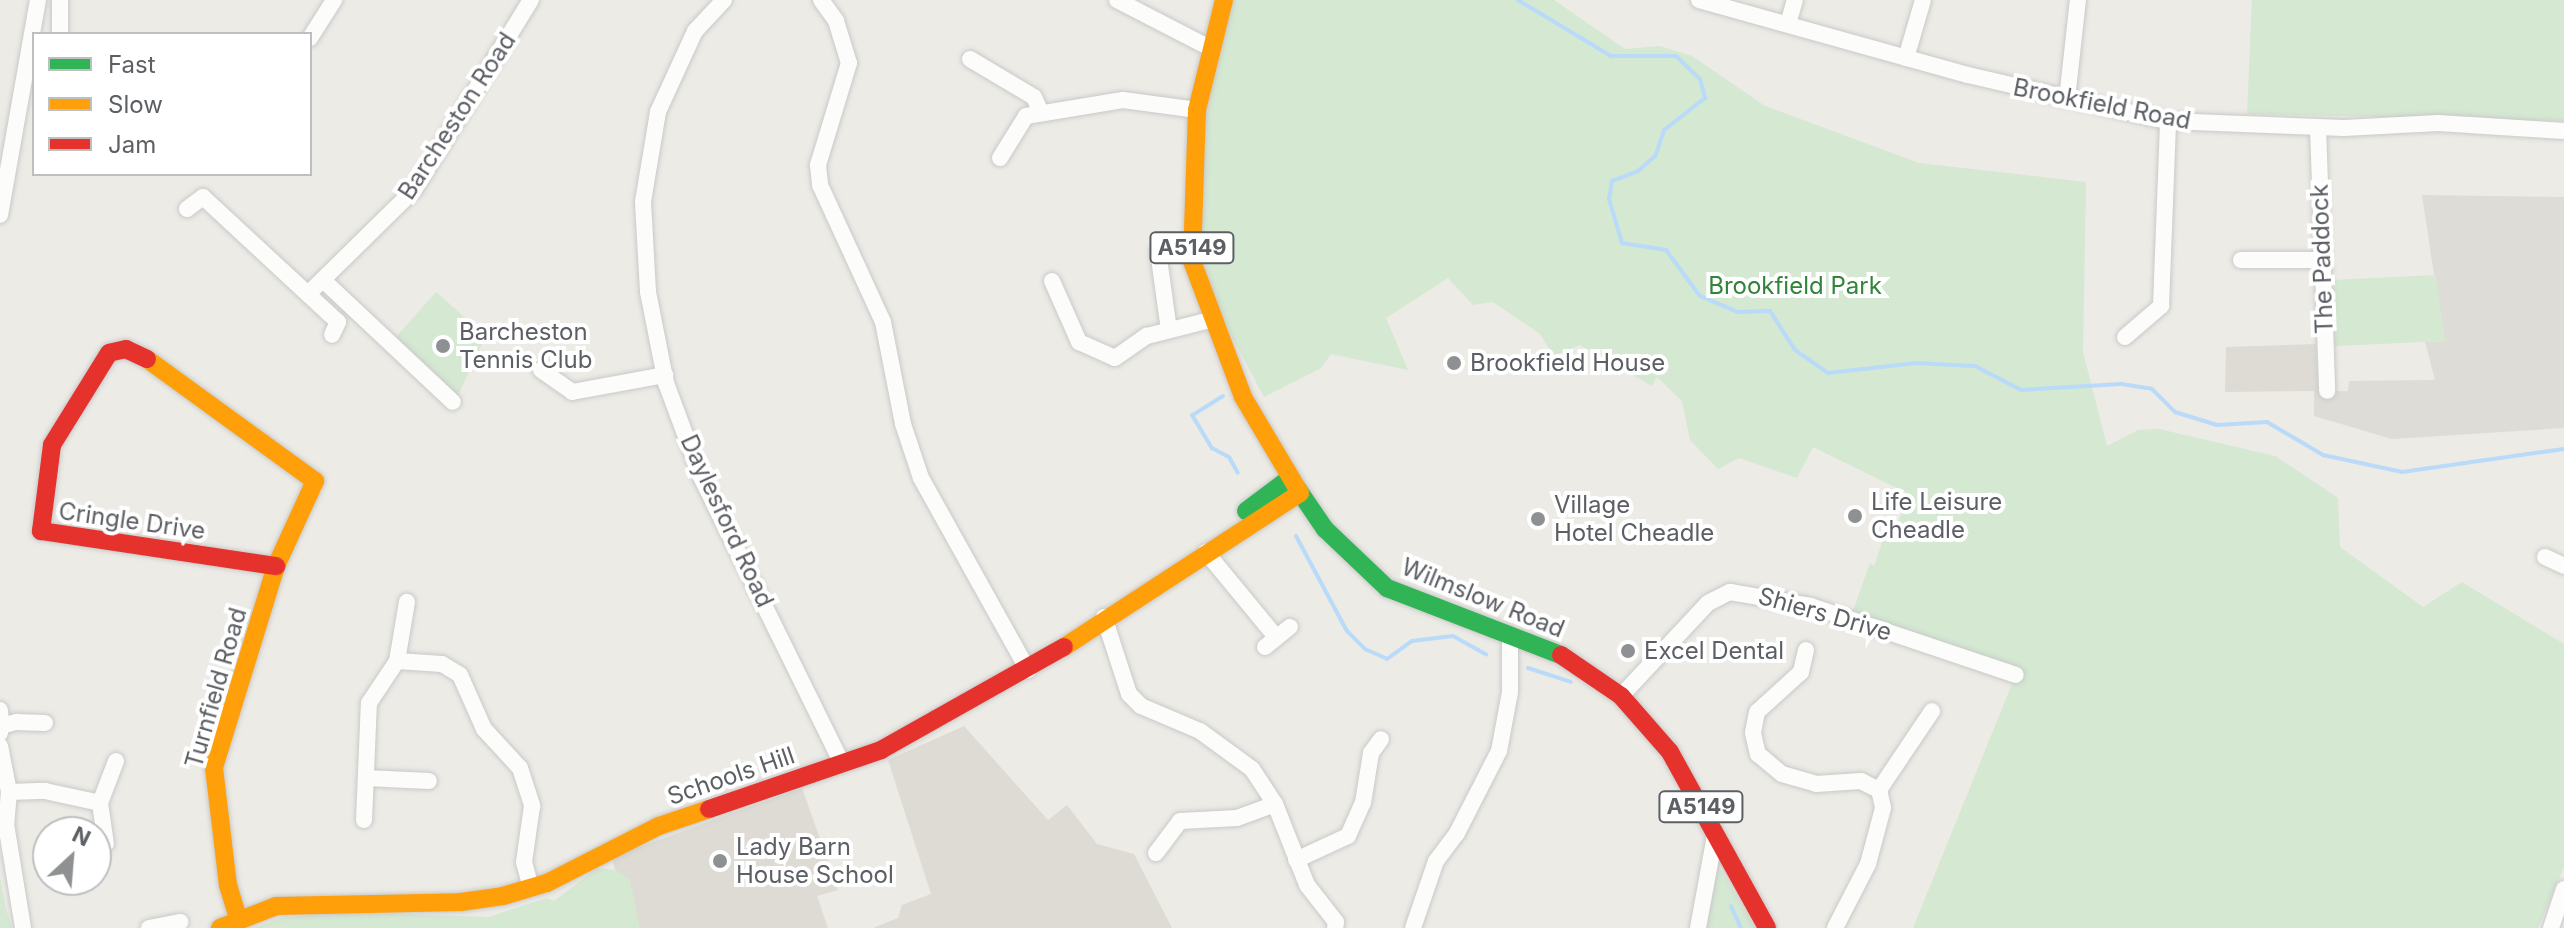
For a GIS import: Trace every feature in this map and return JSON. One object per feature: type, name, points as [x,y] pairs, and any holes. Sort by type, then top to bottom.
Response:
[{"type":"street","points":[[34,32],[38,0]]},
{"type":"street","points":[[60,0],[60,32]]},
{"type":"street","points":[[312,35],[334,0]]},
{"type":"street","name":"Barcheston Road","points":[[308,294],[420,183],[531,0]]},
{"type":"street","name":"Daylesford Road","points":[[724,0],[695,31],[658,112],[643,202],[648,292],[665,375],[701,477],[842,764]]},
{"type":"street","points":[[821,0],[842,33],[849,63],[818,165],[820,185],[883,322],[903,424],[921,478],[1028,670]]},
{"type":"street","points":[[1117,0],[1212,49]]},
{"type":"street","name":"Wilmslow Road","points":[[1224,0],[1197,110],[1192,261],[1242,409],[1325,529],[1387,588],[1569,658],[1621,696]]},
{"type":"street","name":"Brookfield Road","points":[[1699,0],[1906,58],[2168,121],[2318,127],[2438,123],[2564,131]]},
{"type":"street","points":[[1788,24],[1795,0]]},
{"type":"street","points":[[1906,58],[1923,0]]},
{"type":"street","points":[[2067,99],[2078,0]]},
{"type":"street","points":[[0,215],[32,44]]},
{"type":"street","points":[[970,59],[1034,97],[1041,113]]},
{"type":"street","points":[[1000,158],[1026,116],[1123,100],[1197,110]]},
{"type":"street","points":[[2125,337],[2161,306],[2168,121]]},
{"type":"street","name":"The Paddock","points":[[2318,127],[2327,391]]},
{"type":"street","points":[[187,209],[203,197],[338,322],[332,335]]},
{"type":"street","points":[[1158,251],[1169,330]]},
{"type":"street","points":[[2241,260],[2321,260]]},
{"type":"street","points":[[323,280],[453,402]]},
{"type":"street","points":[[1052,281],[1079,342],[1116,365],[1132,342],[1210,320]]},
{"type":"street","name":"Cringle Drive","points":[[276,566],[48,536],[41,531],[41,519],[47,463],[56,435],[109,353],[130,349],[315,481]]},
{"type":"street","points":[[541,370],[572,392],[665,375]]},
{"type":"street","name":"Turnfield Road","points":[[238,917],[231,902],[212,778],[276,566],[315,481]]},
{"type":"street","name":"Schools Hill","points":[[220,928],[238,917],[309,903],[461,902],[531,888],[645,832],[911,737],[1028,670],[1211,548],[1225,528],[1295,486]]},
{"type":"street","points":[[1211,548],[1270,642],[1290,627]]},
{"type":"street","points":[[2545,557],[2564,566]]},
{"type":"street","name":"Shiers Drive","points":[[1621,696],[1708,603],[1730,592],[1811,606],[2016,675]]},
{"type":"street","points":[[364,820],[369,703],[397,661],[407,602]]},
{"type":"street","points":[[1104,617],[1129,694],[1227,748],[1252,769],[1275,804],[1296,860],[1315,896],[1336,922],[1335,928]]},
{"type":"street","points":[[1413,928],[1436,861],[1457,833],[1499,751],[1510,692],[1510,636]]},
{"type":"street","points":[[1806,650],[1801,672],[1757,712],[1753,733],[1758,754],[1782,774],[1805,781],[1861,781],[1879,790]]},
{"type":"street","points":[[397,661],[442,664],[460,675],[484,729],[520,768],[532,806],[524,862],[531,888]]},
{"type":"street","name":"A5149","points":[[1621,696],[1670,752],[1767,928]]},
{"type":"street","points":[[1835,928],[1868,864],[1883,808],[1879,790],[1932,711]]},
{"type":"street","points":[[0,723],[45,723]]},
{"type":"street","points":[[1296,860],[1339,843],[1354,826],[1371,753],[1381,739]]},
{"type":"street","points":[[0,746],[9,792],[6,824],[23,928]]},
{"type":"street","points":[[102,816],[100,803],[116,761]]},
{"type":"street","points":[[366,778],[429,781]]},
{"type":"street","points":[[9,792],[45,791],[100,803]]},
{"type":"street","points":[[1156,853],[1180,821],[1237,818],[1275,804]]},
{"type":"street","points":[[1698,928],[1715,835]]},
{"type":"street","points":[[2551,928],[2564,889]]},
{"type":"street","points":[[149,928],[180,922]]},
{"type":"shaded area","points":[[2422,195],[2564,197],[2564,428],[2392,439],[2314,416],[2314,391],[2348,391],[2349,381],[2435,380],[2425,342],[2444,341]]},
{"type":"shaded area","points":[[2316,344],[2318,391],[2225,392],[2226,347]]},
{"type":"shaded area","points":[[964,726],[1048,820],[1067,805],[1097,844],[1134,854],[1172,928],[873,928],[898,918],[902,905],[931,894],[888,760]]},
{"type":"shaded area","name":"Lady Barn House School","points":[[802,788],[838,890],[817,896],[828,928],[628,928],[612,857]]},
{"type":"green space","name":"Brookfield Park","points":[[1224,0],[1554,0],[1625,49],[1660,46],[1692,56],[1765,106],[1919,163],[2086,182],[2083,352],[2107,446],[2138,430],[2159,429],[2275,456],[2338,498],[2340,547],[2423,607],[2462,582],[2564,644],[2564,867],[2538,928],[1913,928],[2012,684],[2005,671],[1850,619],[1870,563],[1874,566],[1888,525],[1895,528],[1904,508],[1899,505],[1905,492],[1813,447],[1797,478],[1739,458],[1718,469],[1690,440],[1682,401],[1657,377],[1652,386],[1580,345],[1554,356],[1540,334],[1493,302],[1473,305],[1448,278],[1386,318],[1408,370],[1331,354],[1321,368],[1264,397],[1192,261],[1197,110]]},
{"type":"green space","points":[[2252,0],[2564,0],[2564,121],[2247,114]]},
{"type":"green space","points":[[2436,275],[2445,341],[2335,346],[2333,280]]},
{"type":"green space","name":"Barcheston Tennis Club","points":[[436,292],[486,336],[457,397],[395,338]]},
{"type":"green space","points":[[1718,865],[1755,928],[1705,928]]},
{"type":"green space","points":[[597,868],[616,870],[630,880],[640,928],[254,928],[281,918],[347,912],[488,917],[547,898],[554,901]]},
{"type":"green space","points":[[0,877],[6,909],[12,928],[0,928]]},
{"type":"waterway","points":[[1518,0],[1611,56],[1676,56],[1700,79],[1705,98],[1664,130],[1656,155],[1638,171],[1612,181],[1609,199],[1622,243],[1666,250],[1700,296],[1738,312],[1770,311],[1795,350],[1828,373],[1916,363],[1975,366],[2021,390],[2121,384],[2152,389],[2175,412],[2217,425],[2267,422],[2323,455],[2402,472],[2564,449]]},
{"type":"waterway","points":[[1223,396],[1192,415],[1212,448],[1229,457],[1238,473]]},
{"type":"waterway","points":[[1296,536],[1347,631],[1365,649],[1387,659],[1412,641],[1453,636],[1486,654]]},
{"type":"waterway","points":[[1528,668],[1571,682]]},
{"type":"waterway","points":[[1731,906],[1741,928]]},
{"type":"traffic: fast","points":[[1246,511],[1290,478]]},
{"type":"traffic: fast","points":[[1297,488],[1325,529],[1387,588],[1561,655]]},
{"type":"traffic: slow","points":[[1224,0],[1197,110],[1192,261],[1243,397],[1297,488]]},
{"type":"traffic: slow","points":[[147,359],[315,481],[276,566],[214,768],[228,885],[238,917]]},
{"type":"traffic: slow","points":[[1064,647],[1300,493]]},
{"type":"traffic: slow","points":[[220,928],[276,906],[461,902],[503,896],[547,883],[659,826],[709,809]]},
{"type":"traffic: jam","points":[[147,359],[126,349],[109,353],[52,445],[41,531],[276,566]]},
{"type":"traffic: jam","points":[[709,809],[881,750],[1064,647]]},
{"type":"traffic: jam","points":[[1561,655],[1621,696],[1670,752],[1767,928]]},
{"type":"place","name":"Barcheston Tennis Club","points":[[443,346]]},
{"type":"place","name":"Brookfield House","points":[[1454,363]]},
{"type":"place","name":"Life Leisure Cheadle","points":[[1855,516]]},
{"type":"place","name":"Village Hotel Cheadle","points":[[1538,519]]},
{"type":"place","name":"Excel Dental","points":[[1628,651]]},
{"type":"place","name":"Lady Barn House School","points":[[720,861]]}]
